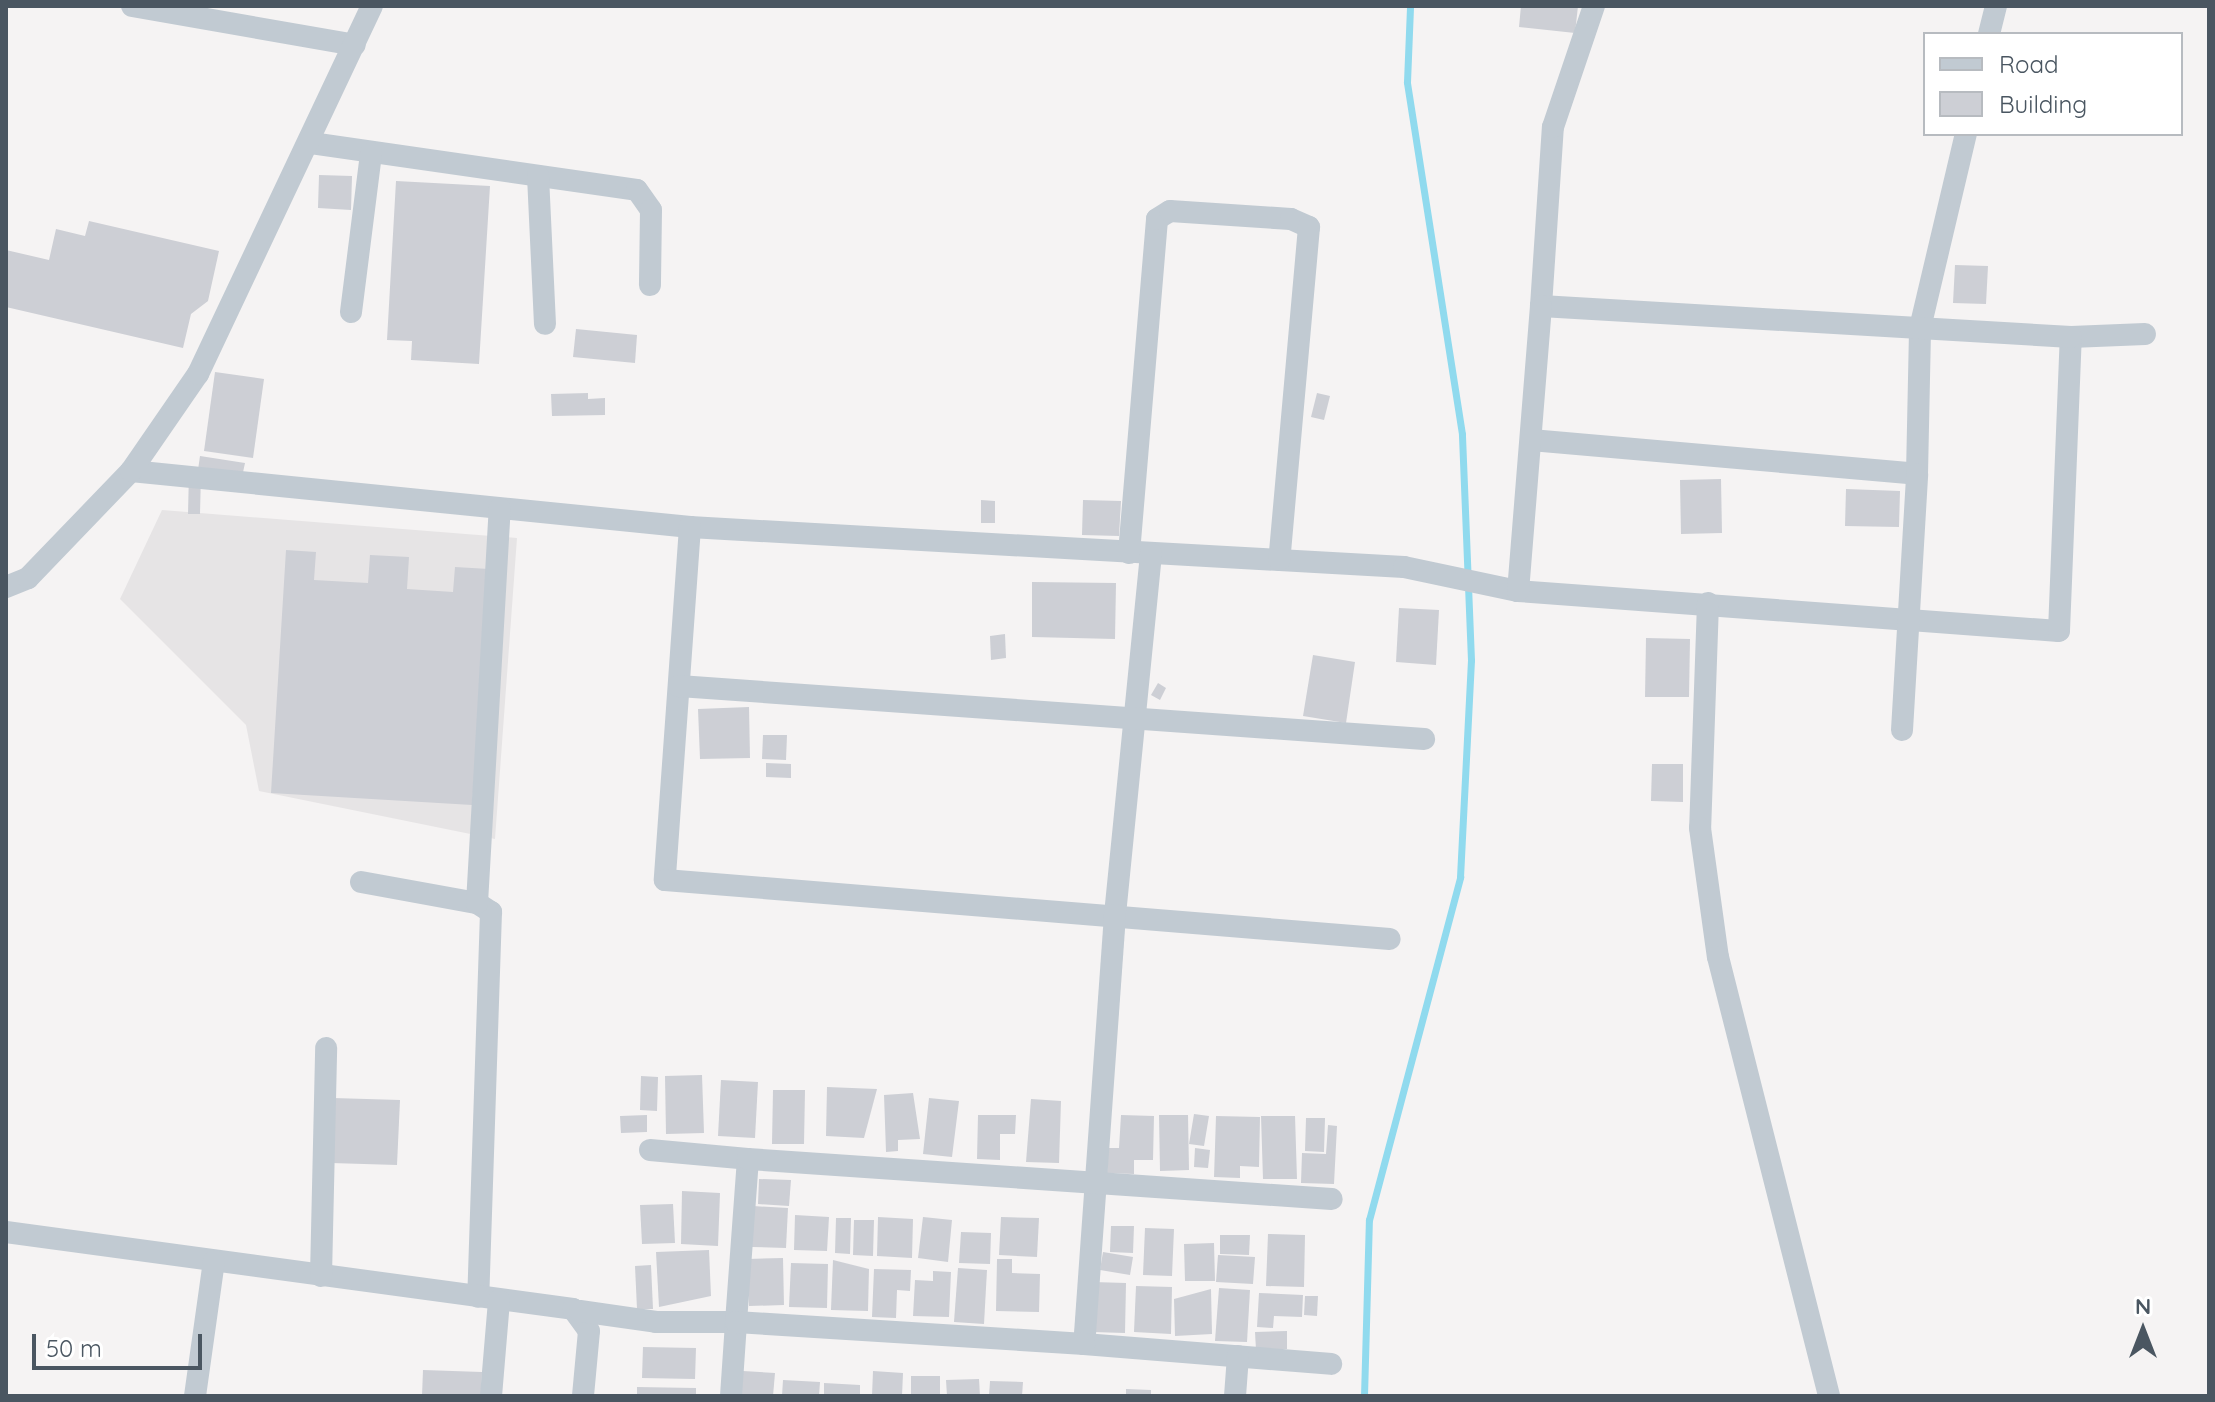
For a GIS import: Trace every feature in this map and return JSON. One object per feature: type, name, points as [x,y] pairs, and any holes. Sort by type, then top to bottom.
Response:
[{"type":"street","points":[[132,6],[355,45]]},
{"type":"street","points":[[6,587],[28,578],[131,471],[198,374],[311,143],[372,6]]},
{"type":"street","points":[[1518,591],[1553,127],[1594,6]]},
{"type":"street","points":[[1990,32],[1996,6]]},
{"type":"street","points":[[1902,730],[1904,616],[1917,474],[1920,328],[1966,136]]},
{"type":"street","points":[[311,143],[538,176],[646,197],[650,285]]},
{"type":"street","points":[[351,312],[371,153]]},
{"type":"street","points":[[538,176],[545,324]]},
{"type":"street","points":[[1084,1344],[1115,915],[1137,715],[1140,553],[1157,219],[1170,211],[1291,219],[1309,227],[1279,560]]},
{"type":"street","points":[[1541,306],[2071,337],[2145,334]]},
{"type":"street","points":[[131,471],[690,527],[1279,560],[1448,574],[1518,591],[1904,616],[2059,631],[2071,337]]},
{"type":"street","points":[[1531,440],[1917,474]]},
{"type":"street","points":[[477,903],[500,509]]},
{"type":"street","points":[[690,527],[665,880],[1390,939]]},
{"type":"street","points":[[1708,603],[1700,828],[1718,957],[1829,1396]]},
{"type":"street","points":[[679,686],[1137,715],[1424,739]]},
{"type":"street","points":[[361,882],[477,903],[491,912],[488,1299],[491,1396]]},
{"type":"street","points":[[321,1276],[326,1048]]},
{"type":"street","points":[[650,1150],[1332,1199]]},
{"type":"street","points":[[731,1396],[748,1159]]},
{"type":"street","points":[[6,1232],[656,1322],[736,1322],[1084,1344],[1331,1364]]},
{"type":"street","points":[[195,1396],[214,1261]]},
{"type":"street","points":[[580,1311],[589,1331],[583,1396]]},
{"type":"street","points":[[1235,1396],[1238,1356]]},
{"type":"shaded area","points":[[162,510],[517,538],[495,839],[259,791],[246,725],[120,599]]},
{"type":"building","points":[[1521,6],[1578,6],[1575,33],[1519,27]]},
{"type":"building","points":[[319,175],[352,176],[351,210],[318,208]]},
{"type":"building","points":[[396,181],[490,186],[479,364],[411,360],[412,341],[387,340]]},
{"type":"building","points":[[89,221],[219,251],[208,301],[191,314],[183,348],[6,307],[6,250],[49,260],[56,229],[85,236]]},
{"type":"building","points":[[1955,265],[1988,266],[1986,304],[1953,303]]},
{"type":"building","points":[[576,329],[637,335],[635,363],[573,357]]},
{"type":"building","points":[[215,372],[264,379],[253,458],[204,451]]},
{"type":"building","points":[[588,393],[588,399],[605,398],[605,415],[552,416],[551,394]]},
{"type":"building","points":[[1317,393],[1330,396],[1324,420],[1311,417]]},
{"type":"building","points":[[200,456],[245,463],[242,477],[198,470]]},
{"type":"building","points":[[189,472],[201,473],[200,514],[188,514]]},
{"type":"building","points":[[1721,479],[1722,533],[1681,534],[1680,480]]},
{"type":"building","points":[[1846,489],[1900,491],[1899,527],[1845,526]]},
{"type":"building","points":[[981,500],[995,501],[995,523],[981,523]]},
{"type":"building","points":[[1083,500],[1121,501],[1119,536],[1082,535]]},
{"type":"building","points":[[286,550],[316,552],[314,580],[368,583],[370,555],[409,557],[407,589],[453,592],[455,567],[489,569],[472,805],[271,793]]},
{"type":"building","points":[[1032,582],[1116,583],[1115,639],[1032,637]]},
{"type":"building","points":[[1399,608],[1439,610],[1436,665],[1396,662]]},
{"type":"building","points":[[1005,634],[1006,658],[991,660],[990,636]]},
{"type":"building","points":[[1646,638],[1690,639],[1689,697],[1645,697]]},
{"type":"building","points":[[1313,655],[1355,662],[1346,723],[1303,716]]},
{"type":"building","points":[[1158,683],[1166,688],[1160,700],[1151,695]]},
{"type":"building","points":[[749,707],[750,758],[700,759],[698,709]]},
{"type":"building","points":[[763,735],[787,735],[786,760],[762,759]]},
{"type":"building","points":[[766,763],[791,764],[791,778],[766,777]]},
{"type":"building","points":[[1652,764],[1683,764],[1683,802],[1651,801]]},
{"type":"building","points":[[702,1075],[704,1133],[666,1134],[665,1076]]},
{"type":"building","points":[[641,1076],[658,1077],[657,1111],[640,1110]]},
{"type":"building","points":[[721,1080],[758,1082],[755,1138],[718,1136]]},
{"type":"building","points":[[827,1087],[877,1089],[864,1138],[826,1136]]},
{"type":"building","points":[[773,1090],[805,1090],[804,1144],[772,1144]]},
{"type":"building","points":[[913,1093],[920,1139],[898,1140],[898,1151],[886,1152],[884,1095]]},
{"type":"building","points":[[333,1098],[400,1100],[397,1165],[331,1163]]},
{"type":"building","points":[[929,1098],[959,1101],[952,1157],[923,1154]]},
{"type":"building","points":[[1031,1099],[1061,1101],[1059,1163],[1026,1162]]},
{"type":"building","points":[[1194,1114],[1209,1116],[1204,1146],[1189,1144]]},
{"type":"building","points":[[647,1115],[647,1132],[621,1133],[620,1116]]},
{"type":"building","points":[[978,1115],[1016,1115],[1015,1134],[1000,1134],[1000,1160],[977,1159]]},
{"type":"building","points":[[1121,1115],[1154,1116],[1153,1160],[1134,1160],[1134,1174],[1107,1173],[1108,1148],[1119,1148]]},
{"type":"building","points":[[1159,1115],[1188,1115],[1189,1170],[1160,1171]]},
{"type":"building","points":[[1216,1116],[1260,1117],[1259,1167],[1240,1166],[1240,1178],[1214,1177]]},
{"type":"building","points":[[1261,1116],[1295,1116],[1297,1179],[1263,1179]]},
{"type":"building","points":[[1306,1118],[1325,1118],[1324,1152],[1305,1151]]},
{"type":"building","points":[[1328,1125],[1337,1126],[1334,1184],[1301,1183],[1302,1153],[1326,1154]]},
{"type":"building","points":[[1195,1148],[1210,1150],[1208,1168],[1194,1167]]},
{"type":"building","points":[[759,1179],[791,1180],[789,1206],[758,1204]]},
{"type":"building","points":[[682,1191],[720,1193],[718,1246],[681,1244]]},
{"type":"building","points":[[673,1204],[675,1243],[642,1244],[640,1205]]},
{"type":"building","points":[[753,1206],[788,1208],[786,1248],[752,1247]]},
{"type":"building","points":[[795,1215],[829,1217],[827,1251],[794,1250]]},
{"type":"building","points":[[878,1217],[913,1219],[912,1258],[877,1256]]},
{"type":"building","points":[[923,1217],[952,1220],[948,1262],[918,1258]]},
{"type":"building","points":[[1001,1217],[1039,1218],[1037,1257],[999,1255]]},
{"type":"building","points":[[836,1218],[851,1218],[850,1254],[835,1253]]},
{"type":"building","points":[[854,1220],[874,1220],[873,1256],[853,1255]]},
{"type":"building","points":[[1111,1226],[1134,1226],[1133,1253],[1110,1252]]},
{"type":"building","points":[[1145,1228],[1174,1229],[1172,1276],[1143,1275]]},
{"type":"building","points":[[961,1232],[991,1233],[990,1264],[959,1263]]},
{"type":"building","points":[[1268,1234],[1305,1235],[1304,1287],[1266,1286]]},
{"type":"building","points":[[1220,1235],[1250,1235],[1249,1255],[1220,1254]]},
{"type":"building","points":[[1214,1243],[1215,1281],[1185,1281],[1184,1244]]},
{"type":"building","points":[[709,1250],[711,1296],[659,1307],[656,1252]]},
{"type":"building","points":[[1103,1252],[1133,1257],[1130,1275],[1100,1270]]},
{"type":"building","points":[[1218,1255],[1255,1257],[1253,1284],[1216,1282]]},
{"type":"building","points":[[783,1258],[784,1305],[749,1306],[747,1259]]},
{"type":"building","points":[[997,1259],[1012,1259],[1012,1273],[1040,1274],[1039,1312],[996,1311]]},
{"type":"building","points":[[833,1260],[869,1269],[868,1311],[831,1310]]},
{"type":"building","points":[[791,1263],[828,1264],[827,1308],[789,1307]]},
{"type":"building","points":[[651,1265],[653,1309],[637,1309],[635,1266]]},
{"type":"building","points":[[958,1268],[987,1270],[984,1324],[954,1322]]},
{"type":"building","points":[[874,1269],[911,1270],[910,1291],[897,1290],[896,1318],[872,1317]]},
{"type":"building","points":[[933,1271],[951,1272],[949,1317],[913,1316],[915,1280],[933,1281]]},
{"type":"building","points":[[1093,1282],[1126,1283],[1125,1333],[1092,1332]]},
{"type":"building","points":[[1136,1286],[1172,1287],[1171,1334],[1134,1332]]},
{"type":"building","points":[[1219,1288],[1250,1290],[1247,1342],[1215,1341]]},
{"type":"building","points":[[1211,1289],[1212,1334],[1175,1336],[1174,1299]]},
{"type":"building","points":[[1259,1293],[1303,1295],[1302,1317],[1274,1316],[1273,1328],[1257,1327]]},
{"type":"building","points":[[1305,1296],[1318,1296],[1317,1316],[1304,1315]]},
{"type":"building","points":[[1287,1331],[1287,1349],[1256,1350],[1255,1332]]},
{"type":"building","points":[[643,1347],[696,1348],[695,1379],[642,1378]]},
{"type":"building","points":[[423,1370],[482,1372],[481,1396],[422,1396]]},
{"type":"building","points":[[743,1371],[775,1373],[773,1396],[741,1396]]},
{"type":"building","points":[[873,1371],[903,1373],[902,1396],[872,1396]]},
{"type":"building","points":[[911,1376],[940,1376],[940,1396],[911,1396]]},
{"type":"building","points":[[979,1379],[980,1396],[947,1396],[946,1380]]},
{"type":"building","points":[[783,1380],[820,1382],[819,1396],[782,1396]]},
{"type":"building","points":[[990,1381],[1023,1382],[1022,1396],[989,1396]]},
{"type":"building","points":[[824,1383],[860,1385],[860,1396],[824,1396]]},
{"type":"building","points":[[637,1387],[696,1388],[696,1396],[637,1396]]},
{"type":"building","points":[[1126,1389],[1151,1390],[1151,1396],[1126,1396]]},
{"type":"waterway","points":[[1364,1396],[1369,1220],[1460,877],[1471,660],[1462,434],[1407,82],[1410,6]]}]
